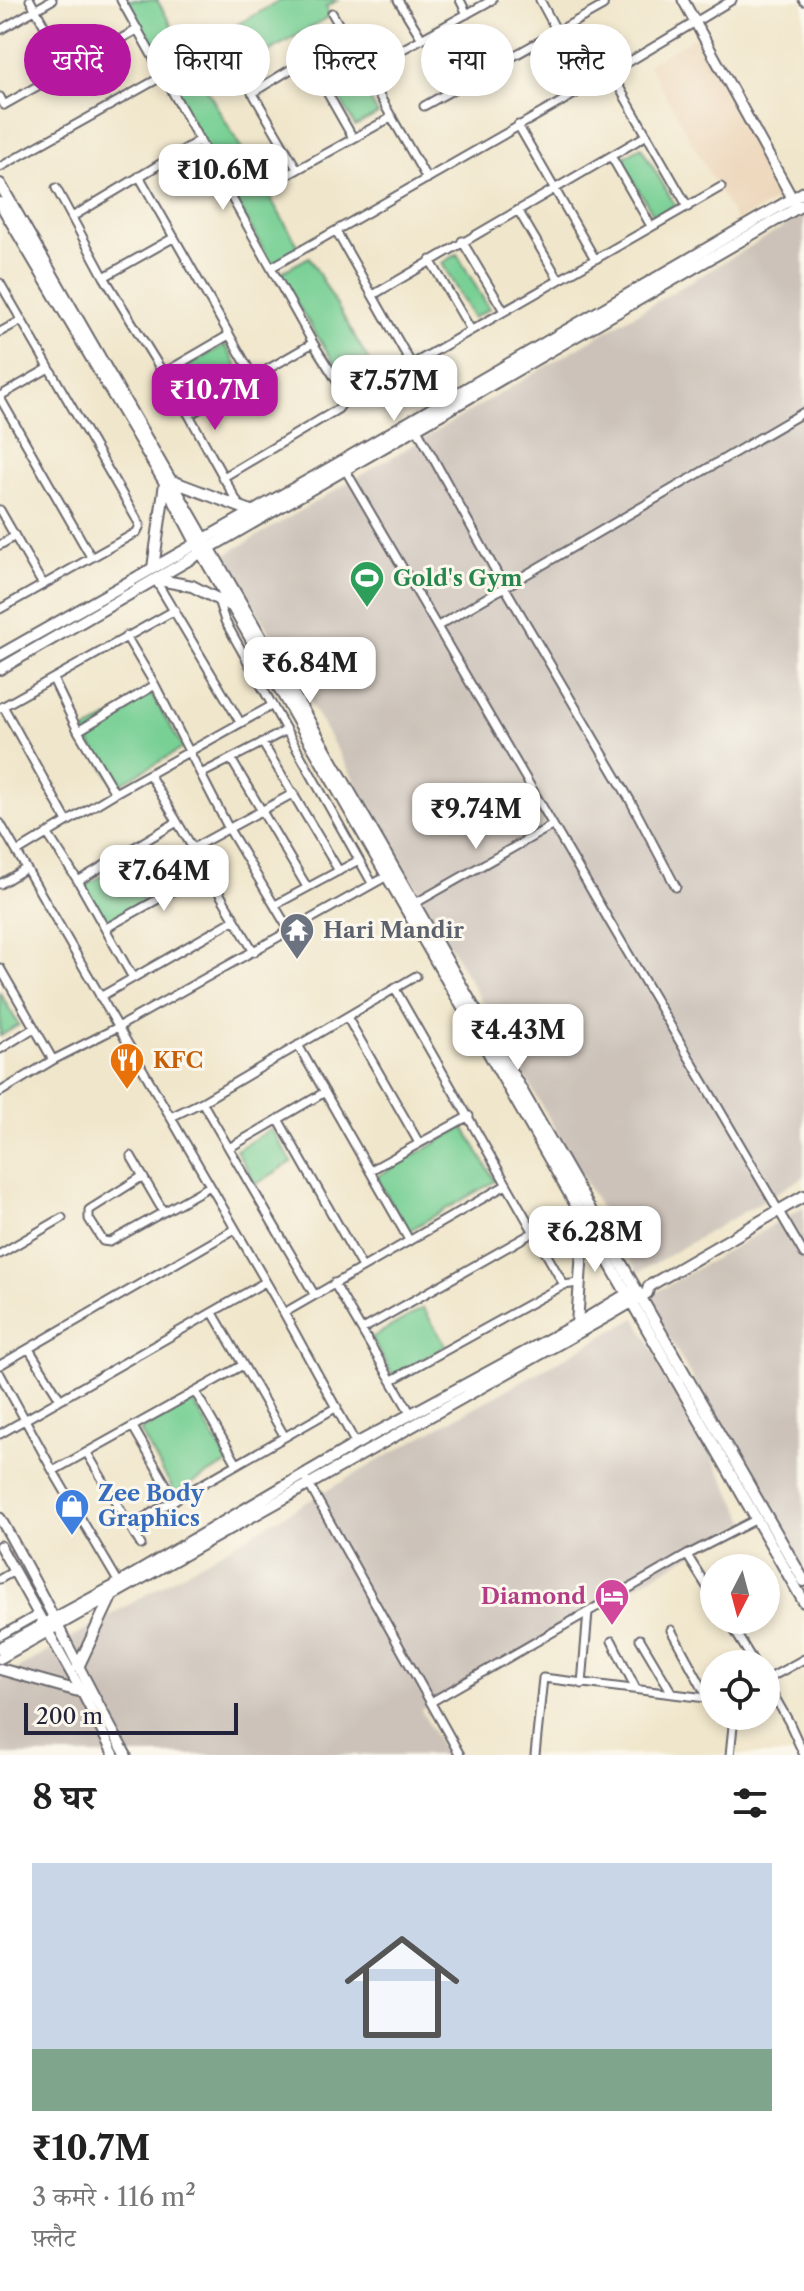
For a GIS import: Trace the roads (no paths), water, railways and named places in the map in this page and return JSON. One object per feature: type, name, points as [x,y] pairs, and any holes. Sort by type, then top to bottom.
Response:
[{"type":"main road","points":[[0,184],[203,544],[269,653],[584,1220],[804,1581]]},
{"type":"main road","points":[[203,544],[346,471],[798,203],[804,192]]},
{"type":"main road","points":[[0,203],[168,482],[156,576]]},
{"type":"main road","points":[[0,669],[156,576],[203,544],[245,509],[335,465],[798,203]]},
{"type":"main road","points":[[168,482],[245,509]]},
{"type":"main road","points":[[203,544],[234,609],[391,874],[414,904],[755,1520],[804,1602]]},
{"type":"main road","points":[[0,655],[156,576],[216,596],[234,609]]},
{"type":"main road","points":[[0,1648],[44,1623],[58,1621],[111,1597],[305,1479],[356,1444],[577,1324],[633,1296],[647,1293],[649,1286],[804,1196]]},
{"type":"main road","points":[[577,1324],[584,1220]]},
{"type":"main road","points":[[58,1621],[119,1583],[633,1296]]},
{"type":"main road","points":[[78,1667],[111,1597]]},
{"type":"main road","points":[[0,1658],[44,1623]]},
{"type":"main road","points":[[0,1669],[82,1692]]},
{"type":"street","points":[[30,0],[44,24]]},
{"type":"street","points":[[0,30],[52,0]]},
{"type":"street","points":[[121,0],[147,46]]},
{"type":"street","points":[[398,0],[421,37]]},
{"type":"street","points":[[460,0],[467,14]]},
{"type":"street","points":[[449,24],[492,0]]},
{"type":"street","points":[[540,0],[553,24]]},
{"type":"street","points":[[570,24],[603,6],[604,0]]},
{"type":"street","points":[[683,0],[798,203]]},
{"type":"street","points":[[632,60],[732,0]]},
{"type":"street","points":[[332,13],[338,24]]},
{"type":"street","points":[[131,33],[138,29]]},
{"type":"street","points":[[424,106],[530,46]]},
{"type":"street","points":[[0,167],[147,85]]},
{"type":"street","points":[[0,97],[4,105],[24,93]]},
{"type":"street","points":[[175,96],[313,343],[345,394],[343,404],[222,478]]},
{"type":"street","points":[[254,96],[297,169]]},
{"type":"street","points":[[329,96],[353,138]]},
{"type":"street","points":[[380,96],[427,179]]},
{"type":"street","points":[[272,267],[571,96]]},
{"type":"street","points":[[624,96],[688,207]]},
{"type":"street","points":[[273,183],[392,117]]},
{"type":"street","points":[[518,125],[595,259]]},
{"type":"street","points":[[373,295],[647,135]]},
{"type":"street","points":[[72,217],[200,140]]},
{"type":"street","points":[[611,156],[651,226]]},
{"type":"street","points":[[139,176],[254,378]]},
{"type":"street","points":[[383,381],[721,187]]},
{"type":"street","points":[[56,188],[104,277],[189,415],[222,478],[245,509]]},
{"type":"street","points":[[518,210],[559,280]]},
{"type":"street","points":[[336,231],[412,365]]},
{"type":"street","points":[[104,277],[173,238]]},
{"type":"street","points":[[462,241],[504,311]]},
{"type":"street","points":[[430,260],[471,330]]},
{"type":"street","points":[[0,283],[140,525],[137,532],[0,609]]},
{"type":"street","points":[[0,332],[22,320]]},
{"type":"street","points":[[162,374],[229,335]]},
{"type":"street","points":[[189,415],[313,343]]},
{"type":"street","points":[[49,368],[0,397],[91,557]]},
{"type":"street","points":[[438,626],[804,412]]},
{"type":"street","points":[[417,429],[504,586],[624,788],[676,887]]},
{"type":"street","points":[[346,471],[804,1254]]},
{"type":"street","points":[[0,510],[43,585]]},
{"type":"street","points":[[0,545],[15,536]]},
{"type":"street","points":[[156,576],[240,722]]},
{"type":"street","points":[[216,596],[225,621],[271,706],[372,883]]},
{"type":"street","points":[[67,821],[1,707],[175,610]]},
{"type":"street","points":[[126,636],[190,750],[229,829],[289,930]]},
{"type":"street","points":[[53,679],[78,731],[115,793]]},
{"type":"street","points":[[78,731],[155,685]]},
{"type":"street","points":[[17,852],[271,706]]},
{"type":"street","points":[[201,774],[285,731]]},
{"type":"street","points":[[262,742],[339,871]]},
{"type":"street","points":[[231,759],[307,887]]},
{"type":"street","points":[[149,774],[254,952]]},
{"type":"street","points":[[193,848],[294,793]]},
{"type":"street","points":[[78,881],[177,822]]},
{"type":"street","points":[[0,823],[284,1313],[356,1444]]},
{"type":"street","points":[[414,904],[553,825]]},
{"type":"street","points":[[47,833],[133,978]]},
{"type":"street","points":[[275,905],[359,860]]},
{"type":"street","points":[[0,884],[25,869]]},
{"type":"street","points":[[106,928],[207,872]]},
{"type":"street","points":[[0,1092],[391,874]]},
{"type":"street","points":[[100,997],[234,920]]},
{"type":"street","points":[[0,969],[53,1060]]},
{"type":"street","points":[[171,1117],[202,1102],[416,976]]},
{"type":"street","points":[[395,989],[564,1285]]},
{"type":"street","points":[[347,1017],[419,1143]]},
{"type":"street","points":[[0,1049],[34,1028]]},
{"type":"street","points":[[298,1045],[409,1240]]},
{"type":"street","points":[[229,1148],[325,1092]]},
{"type":"street","points":[[202,1102],[314,1294]]},
{"type":"street","points":[[371,1170],[469,1116]]},
{"type":"street","points":[[278,1119],[362,1267]]},
{"type":"street","points":[[131,1156],[163,1211]]},
{"type":"street","points":[[143,1176],[89,1210],[89,1219],[100,1239],[110,1242],[210,1186]]},
{"type":"street","points":[[284,1313],[506,1185]]},
{"type":"street","points":[[0,1254],[62,1218]]},
{"type":"street","points":[[0,1365],[235,1229]]},
{"type":"street","points":[[363,1329],[534,1232]]},
{"type":"street","points":[[0,1434],[265,1282]]},
{"type":"street","points":[[334,1283],[411,1414]]},
{"type":"street","points":[[392,1380],[564,1285],[578,1283]]},
{"type":"street","points":[[213,1313],[285,1437]]},
{"type":"street","points":[[29,1349],[60,1399]]},
{"type":"street","points":[[53,1471],[243,1365]]},
{"type":"street","points":[[0,1374],[119,1583]]},
{"type":"street","points":[[196,1393],[237,1464]]},
{"type":"street","points":[[129,1526],[337,1407]]},
{"type":"street","points":[[133,1427],[175,1500]]},
{"type":"street","points":[[87,1453],[141,1545]]},
{"type":"street","points":[[305,1479],[460,1755]]},
{"type":"street","points":[[0,1518],[58,1621],[78,1667],[126,1755]]},
{"type":"street","points":[[431,1702],[687,1555],[755,1520]]},
{"type":"street","points":[[0,1546],[114,1755]]},
{"type":"street","points":[[687,1555],[700,1576]]},
{"type":"street","points":[[0,1579],[14,1571]]},
{"type":"street","points":[[582,1684],[588,1612]]},
{"type":"street","points":[[0,1636],[44,1623]]},
{"type":"street","points":[[671,1630],[700,1679]]},
{"type":"street","points":[[640,1639],[672,1693]]},
{"type":"street","points":[[612,1641],[636,1689]]},
{"type":"street","points":[[780,1673],[804,1659]]},
{"type":"street","points":[[535,1755],[543,1678],[700,1697]]},
{"type":"street","points":[[780,1706],[804,1755]]},
{"type":"street","points":[[730,1755],[733,1730]]},
{"type":"place","name":"Gold's Gym","points":[[367,609]]},
{"type":"place","name":"Hari Mandir","points":[[297,961]]},
{"type":"place","name":"KFC","points":[[127,1091]]},
{"type":"place","name":"Zee Body Graphics","points":[[72,1537]]},
{"type":"place","name":"Diamond","points":[[612,1627]]}]
